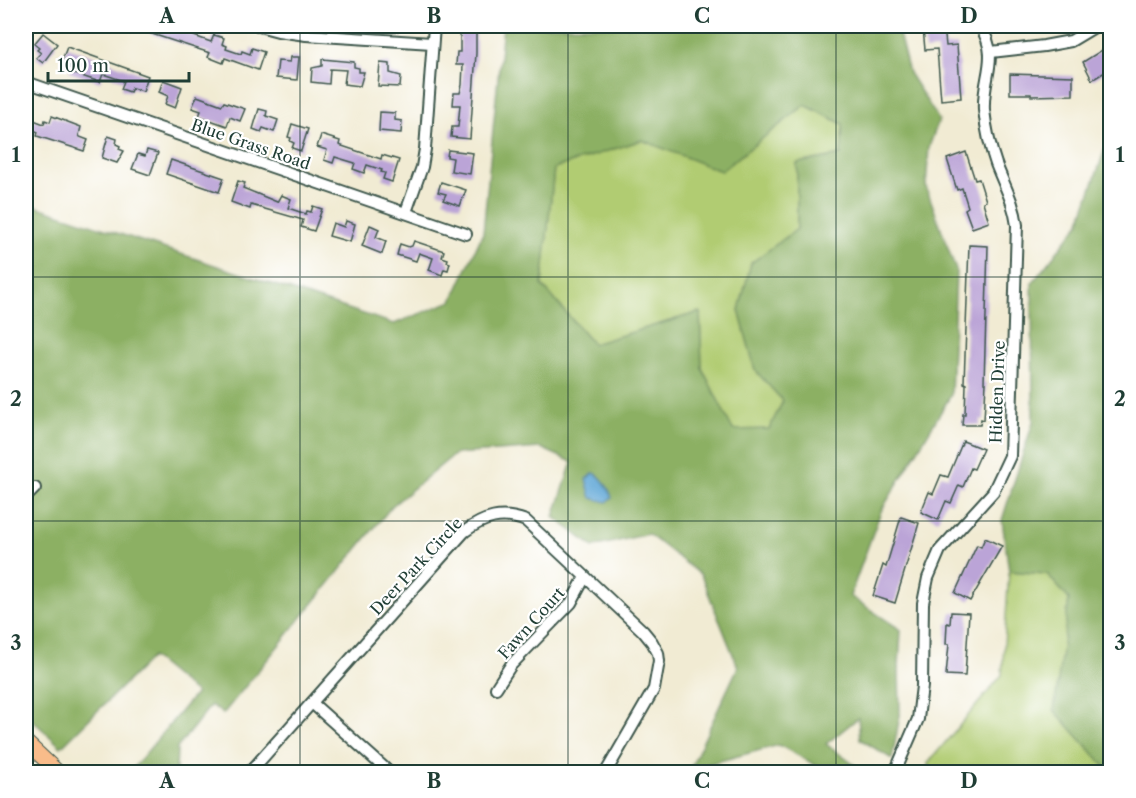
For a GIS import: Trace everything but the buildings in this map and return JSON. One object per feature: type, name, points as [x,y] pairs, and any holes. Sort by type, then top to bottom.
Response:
[{"type":"main road","points":[[26,742],[58,772]]},
{"type":"street","points":[[259,26],[306,35],[432,44]]},
{"type":"street","points":[[406,212],[422,166],[425,149],[434,26]]},
{"type":"street","points":[[980,26],[987,37],[991,52],[1071,41],[1078,30],[1096,26]]},
{"type":"street","name":"Hidden Drive","points":[[895,772],[920,711],[924,603],[928,578],[940,550],[993,492],[1010,456],[1018,238],[1015,210],[997,167],[984,108],[991,52]]},
{"type":"street","name":"Blue Grass Road","points":[[26,82],[466,234]]},
{"type":"street","points":[[26,497],[35,488]]},
{"type":"street","name":"Deer Park Circle","points":[[250,772],[464,532],[478,522],[495,516],[507,516],[526,521],[643,631],[658,653],[654,689],[606,772]]},
{"type":"street","name":"Fawn Court","points":[[496,688],[511,665],[572,603],[585,577]]},
{"type":"street","points":[[312,704],[389,772]]},
{"type":"green space","points":[[503,26],[897,26],[909,73],[939,120],[929,147],[926,187],[956,270],[951,395],[881,511],[850,596],[901,630],[900,715],[892,759],[860,739],[858,718],[826,744],[864,772],[828,772],[779,745],[690,769],[738,667],[701,575],[648,534],[593,547],[554,517],[572,462],[541,448],[455,454],[392,506],[223,714],[211,705],[177,748],[176,772],[130,772],[196,693],[152,657],[61,747],[26,714],[26,203],[394,324],[452,301],[483,233]],"holes":[[[805,105],[843,124],[841,155],[797,163],[797,229],[751,263],[739,310],[755,370],[783,401],[769,429],[733,430],[702,368],[700,312],[593,344],[542,285],[554,168],[642,140],[721,171]]]},
{"type":"green space","points":[[805,105],[843,124],[841,155],[797,164],[797,230],[752,263],[739,310],[755,370],[783,401],[769,429],[733,431],[702,368],[700,312],[593,344],[542,285],[554,168],[642,140],[721,171]]},
{"type":"green space","points":[[1110,135],[1110,772],[1054,710],[1069,599],[1047,574],[1009,571],[1002,520],[1033,422],[1032,283],[1079,224]]},
{"type":"green space","points":[[1009,571],[1047,574],[1069,599],[1055,710],[1110,772],[928,772],[928,763],[1002,675]]},
{"type":"water","points":[[594,473],[603,480],[609,491],[612,498],[607,502],[591,498],[586,479]]}]
